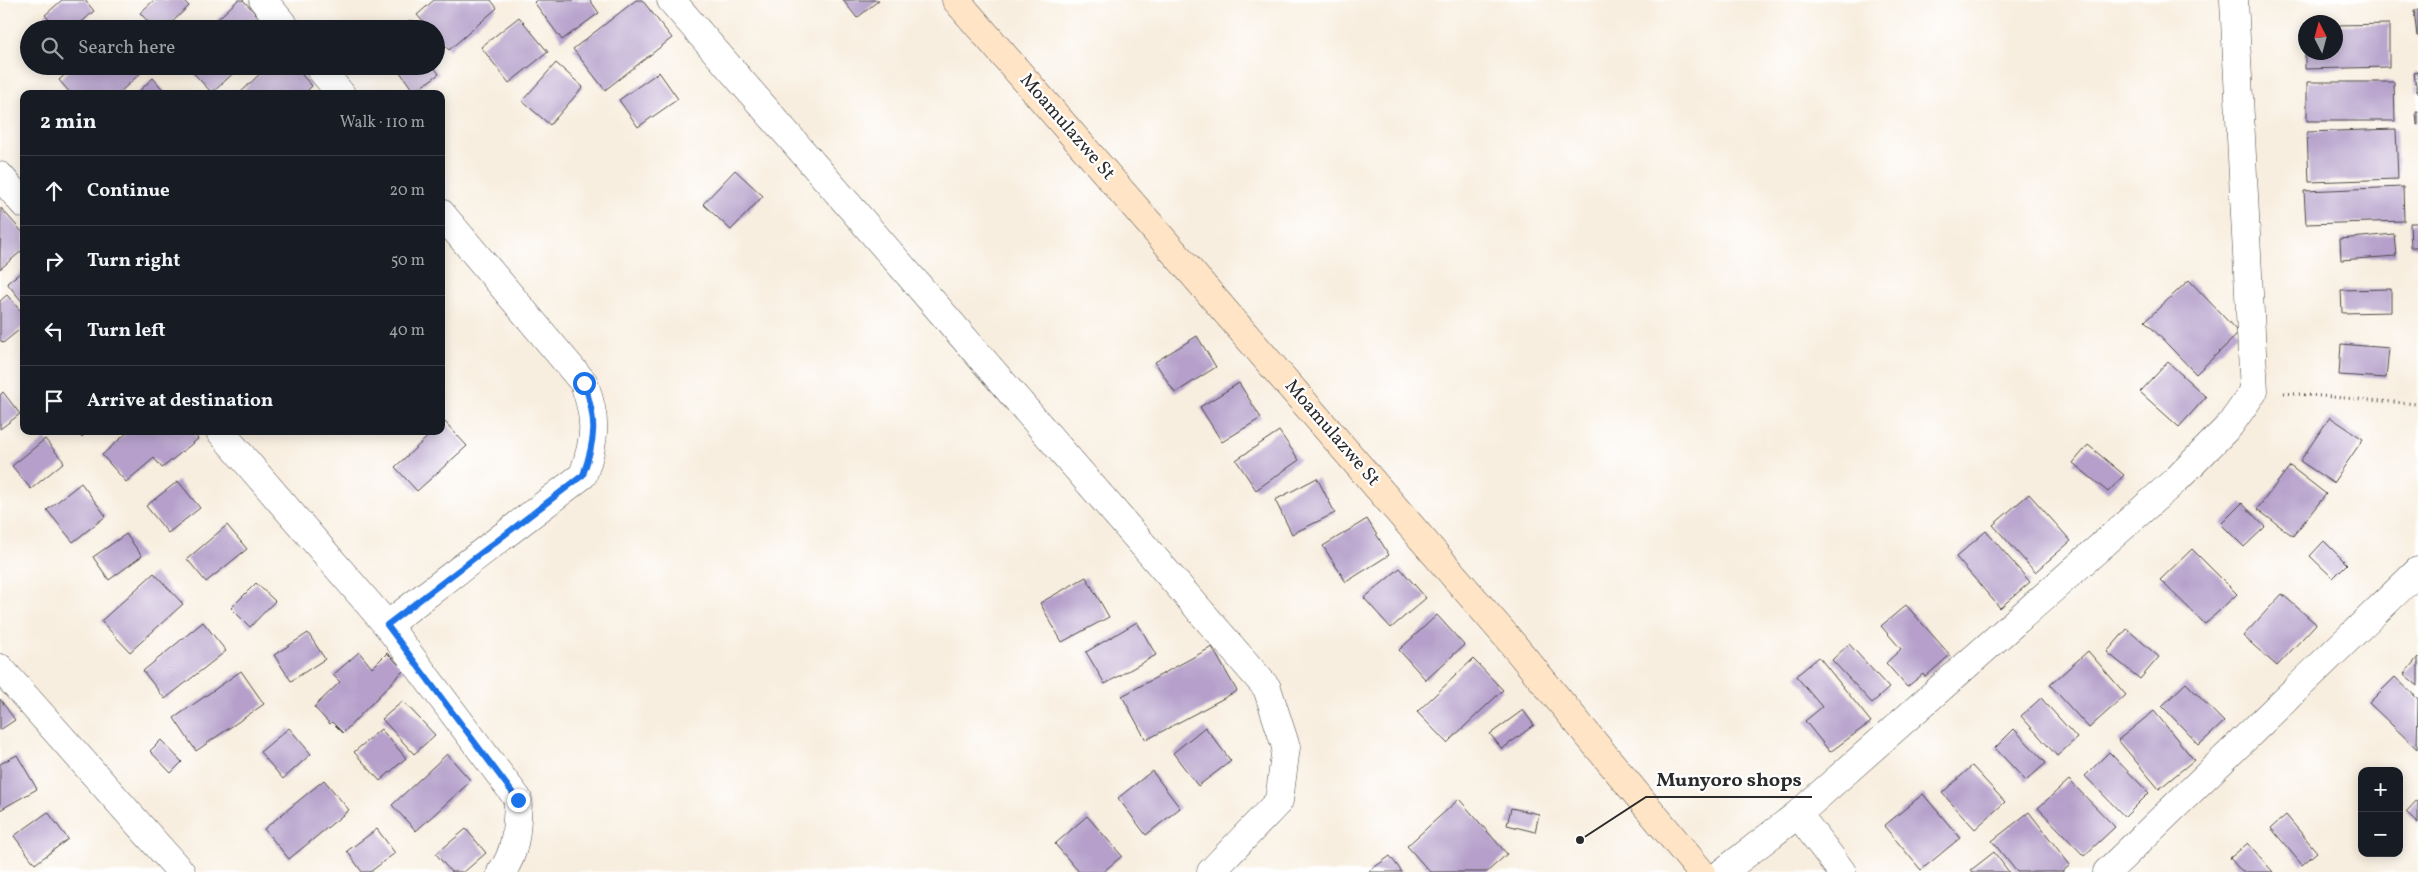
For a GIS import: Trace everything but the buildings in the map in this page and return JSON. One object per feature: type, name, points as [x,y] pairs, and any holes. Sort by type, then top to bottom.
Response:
[{"type":"street","points":[[262,0],[279,20]]},
{"type":"street","points":[[671,0],[1267,688],[1286,747],[1279,801],[1211,872]]},
{"type":"street","name":"Moamulazwe St","points":[[956,0],[1506,636],[1702,872]]},
{"type":"street","points":[[1723,872],[1798,814],[2177,478],[2230,424],[2254,391],[2234,0]]},
{"type":"street","points":[[325,75],[338,90]]},
{"type":"street","points":[[0,176],[20,199]]},
{"type":"street","points":[[387,625],[583,475],[592,448],[594,411],[584,383],[445,218]]},
{"type":"street","points":[[223,435],[387,625],[518,800],[517,830],[506,866],[500,872]]},
{"type":"street","points":[[2107,872],[2418,572]]},
{"type":"street","points":[[0,668],[181,872]]},
{"type":"street","points":[[1798,814],[1842,872]]},
{"type":"path","points":[[2254,391],[2418,404]]},
{"type":"place","name":"Munyoro shops","points":[[1580,840]]},
{"type":"route","points":[[518,800],[387,625],[583,475],[592,448],[594,411],[584,383]]}]
